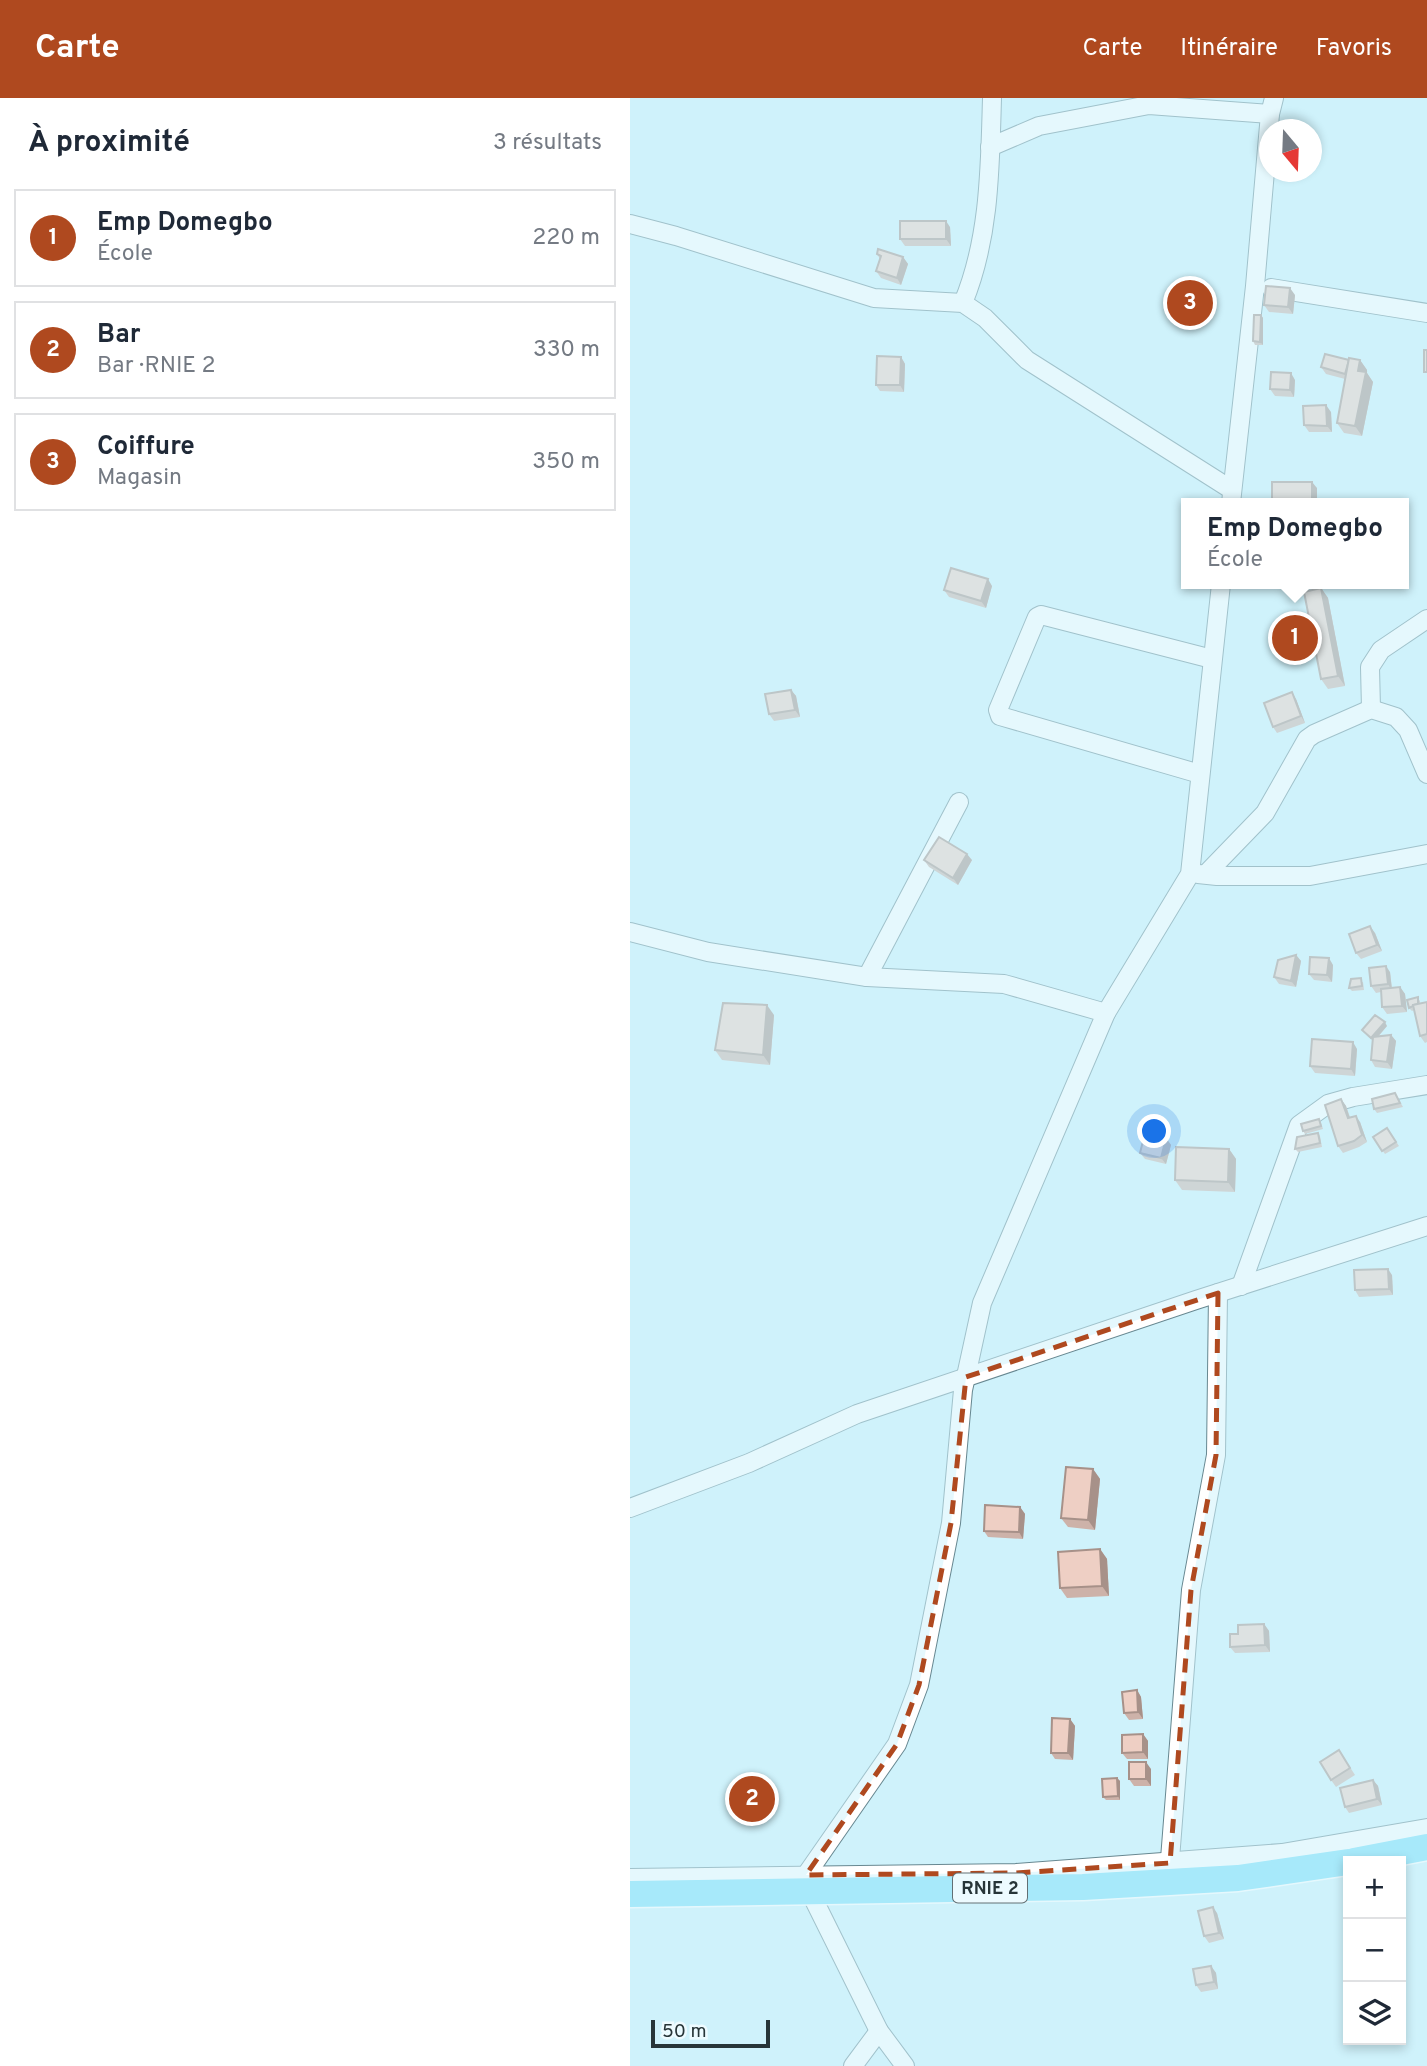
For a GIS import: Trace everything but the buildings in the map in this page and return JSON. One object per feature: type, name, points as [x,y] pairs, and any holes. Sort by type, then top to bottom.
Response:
[{"type":"highway","points":[[1380,1856],[1427,1847]]},
{"type":"highway","name":"RNIE 2","points":[[630,1894],[808,1883],[1083,1887],[1169,1872],[1238,1878],[1343,1863]]},
{"type":"street","points":[[963,303],[971,282],[985,222],[992,98]]},
{"type":"street","points":[[630,224],[874,298],[963,303],[985,318],[1027,360],[1232,496],[1272,106],[1144,102],[1039,126],[990,146]]},
{"type":"street","points":[[1255,286],[1427,313]]},
{"type":"street","points":[[1199,874],[1200,774],[1220,589]]},
{"type":"street","points":[[1200,774],[1000,716],[998,710],[1037,617],[1041,615],[1212,659]]},
{"type":"street","points":[[1371,709],[1370,667],[1381,650],[1427,619]]},
{"type":"street","points":[[808,1883],[897,1744],[919,1685],[951,1523],[966,1377],[982,1303],[1106,1013],[1199,874],[1265,813],[1307,739],[1371,709],[1396,717],[1408,730],[1427,774]]},
{"type":"street","points":[[867,977],[959,802]]},
{"type":"street","points":[[1199,874],[1310,876],[1427,854]]},
{"type":"street","points":[[630,932],[708,952],[867,977],[1004,984],[1106,1013]]},
{"type":"street","points":[[1241,1286],[1299,1125],[1328,1104],[1353,1097],[1427,1085]]},
{"type":"street","points":[[630,1508],[749,1463],[857,1414],[1427,1226]]},
{"type":"street","points":[[1218,1293],[1216,1455],[1191,1590],[1169,1872],[1427,1828]]},
{"type":"street","points":[[630,1878],[808,1883]]},
{"type":"street","points":[[808,1883],[879,2031],[905,2066]]},
{"type":"street","points":[[853,2066],[879,2031]]},
{"type":"highlighted area","points":[[1218,1293],[1216,1455],[1191,1590],[1170,1863],[1016,1873],[806,1875],[897,1744],[919,1685],[951,1523],[966,1377]]},
{"type":"place","name":"Coiffure","points":[[1190,303]]},
{"type":"place","name":"Emp Domegbo","points":[[1295,638]]},
{"type":"place","name":"Bar","points":[[752,1799]]}]
